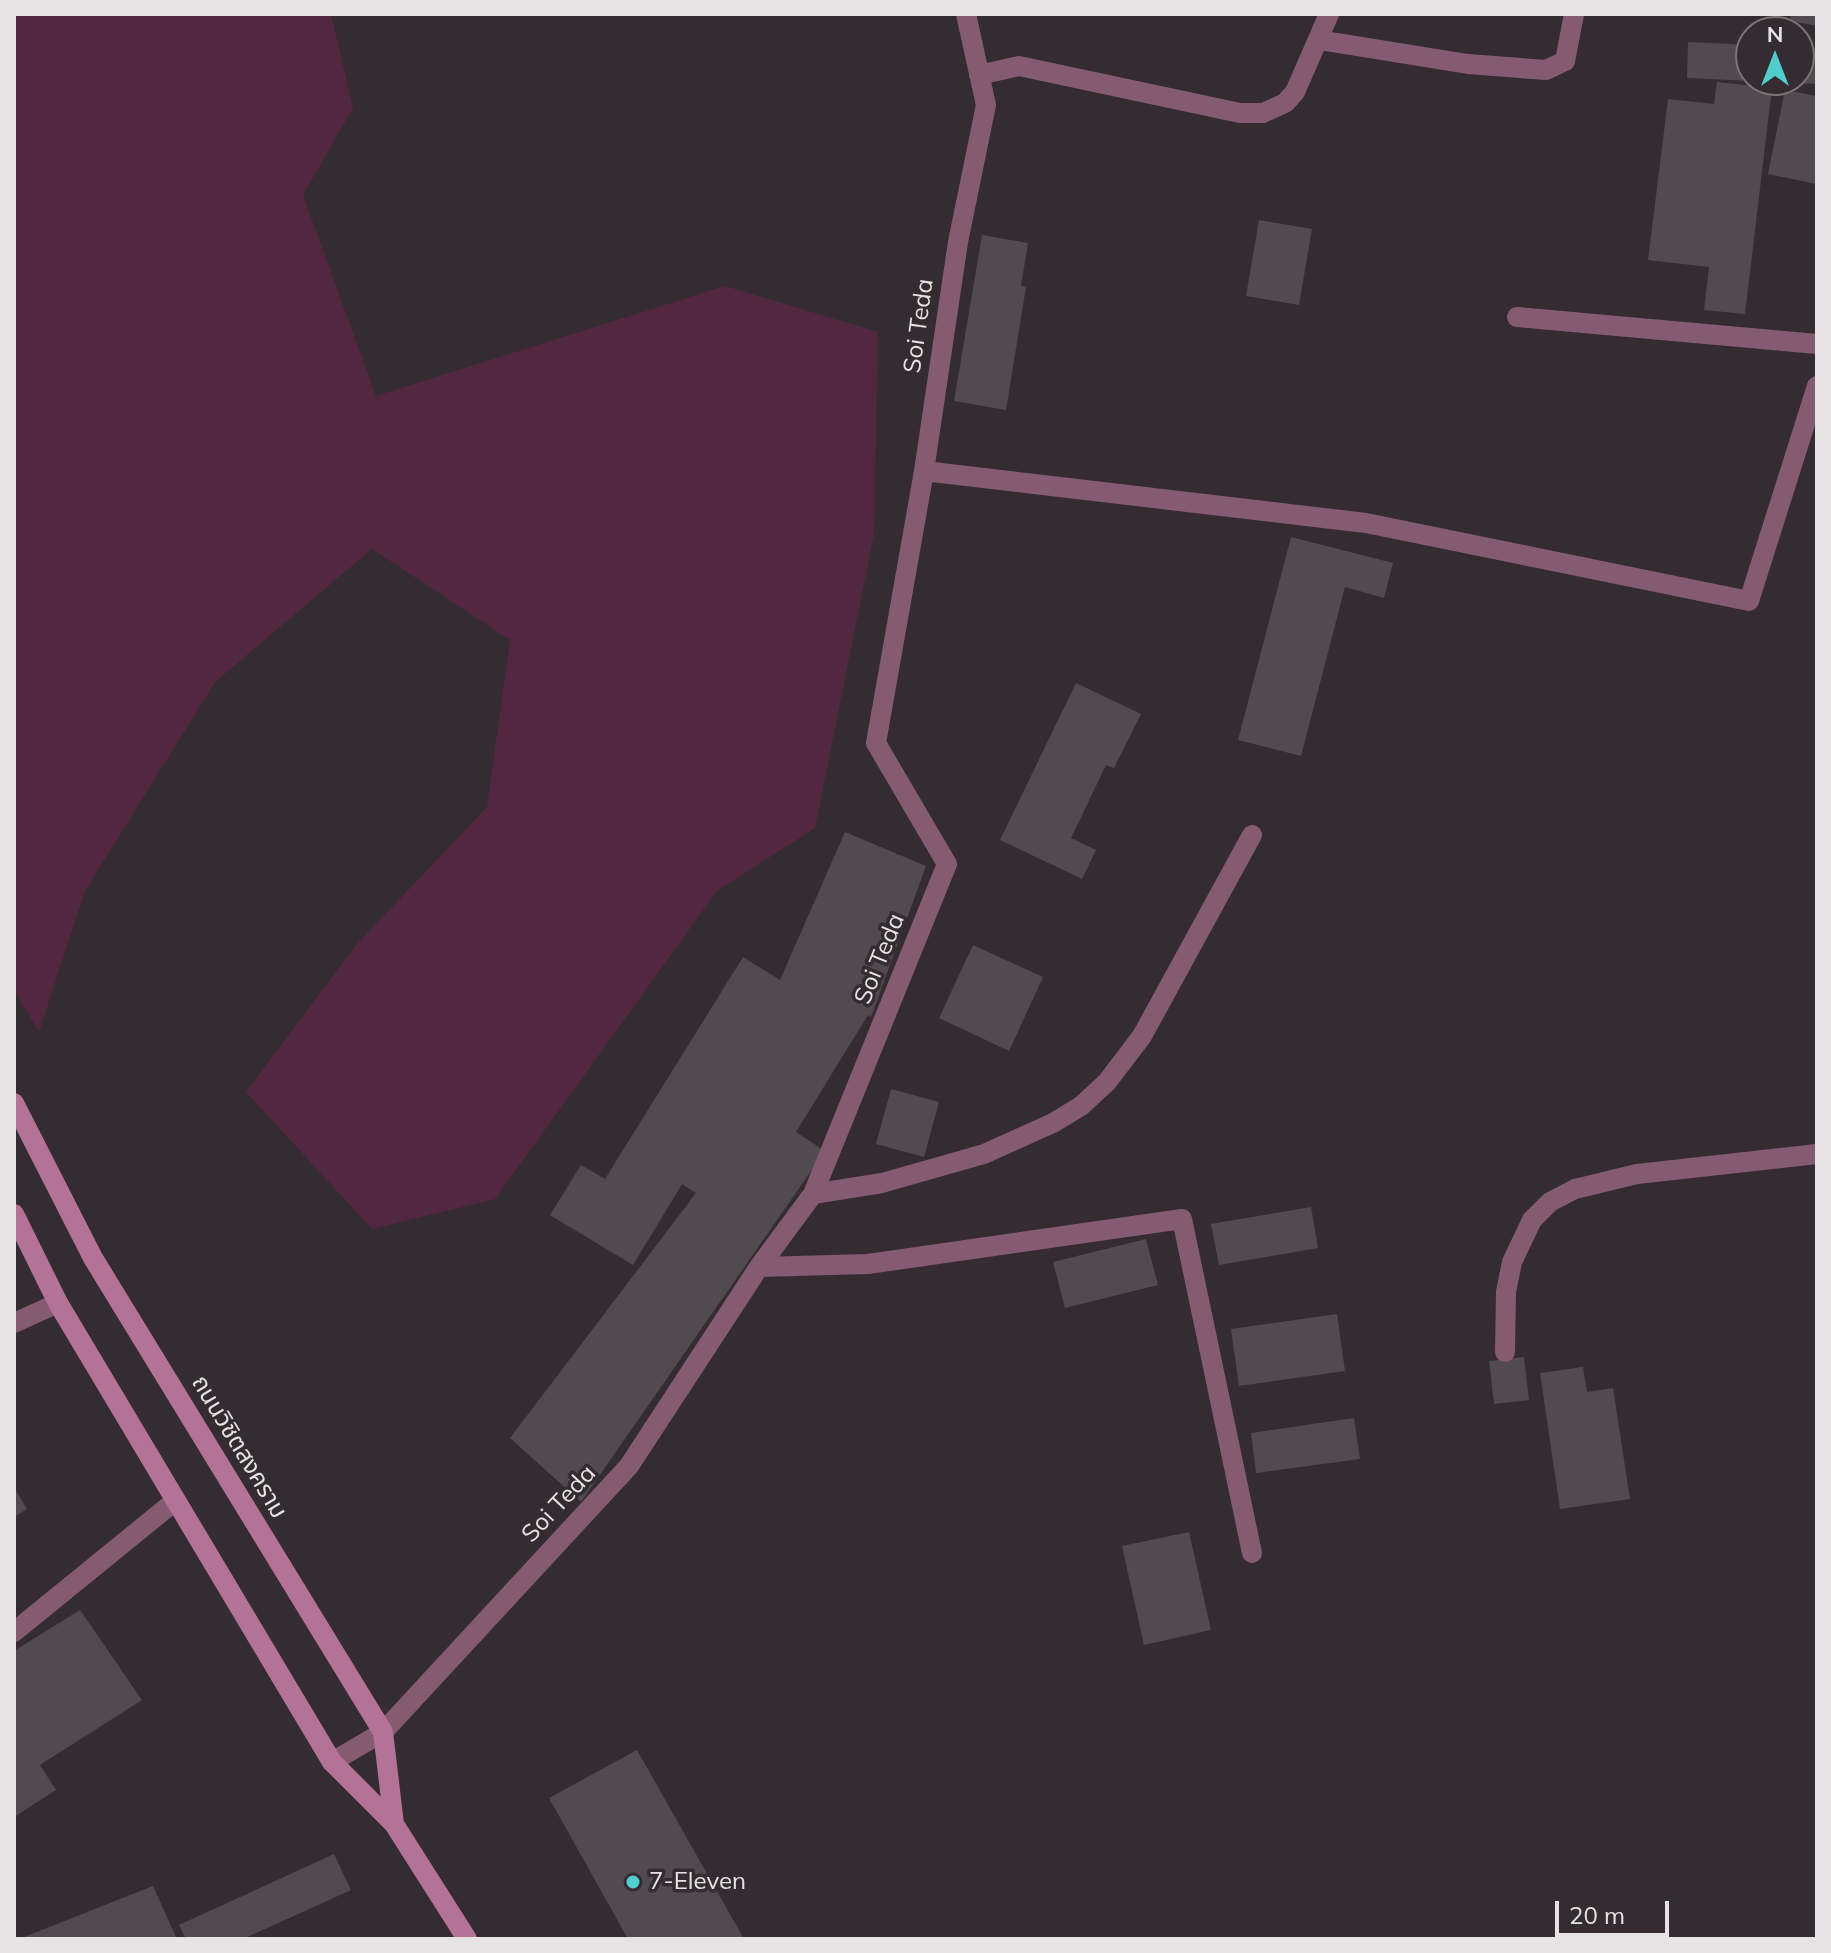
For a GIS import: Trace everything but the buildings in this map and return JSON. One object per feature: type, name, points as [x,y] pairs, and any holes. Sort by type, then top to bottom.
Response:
[{"type":"main road","name":"ถนนวิชิตสงคราม","points":[[14,1103],[93,1258],[383,1732],[394,1824]]},
{"type":"main road","name":"ถนนวิชิตสงคราม","points":[[14,1214],[58,1303],[332,1762],[394,1824],[467,1939]]},
{"type":"street","name":"Soi Teda","points":[[332,1762],[383,1732],[629,1466],[759,1267],[813,1194],[947,864],[876,743],[924,471],[958,242],[986,105],[966,14]]},
{"type":"street","points":[[979,75],[1019,66],[1240,113],[1263,113],[1285,103],[1295,92],[1329,14]]},
{"type":"street","points":[[1319,40],[1468,64],[1546,70],[1565,61],[1574,14]]},
{"type":"street","points":[[1517,317],[1817,344]]},
{"type":"street","points":[[924,471],[1366,523],[1749,601],[1817,386]]},
{"type":"street","points":[[813,1194],[882,1183],[984,1154],[1053,1123],[1081,1106],[1107,1082],[1142,1036],[1252,835]]},
{"type":"street","points":[[1505,1352],[1506,1292],[1512,1262],[1532,1220],[1550,1202],[1575,1189],[1637,1174],[1817,1154]]},
{"type":"street","points":[[759,1267],[868,1264],[1182,1219],[1252,1553]]},
{"type":"street","points":[[14,1323],[58,1303]]},
{"type":"street","points":[[14,1632],[175,1501]]},
{"type":"shaded area","points":[[14,14],[331,14],[353,108],[303,195],[376,396],[725,286],[878,332],[874,534],[815,828],[717,891],[495,1199],[372,1229],[246,1092],[357,944],[487,807],[510,640],[372,549],[215,682],[85,891],[39,1032],[14,989]]},
{"type":"place","name":"7-Eleven","points":[[633,1882]]}]
